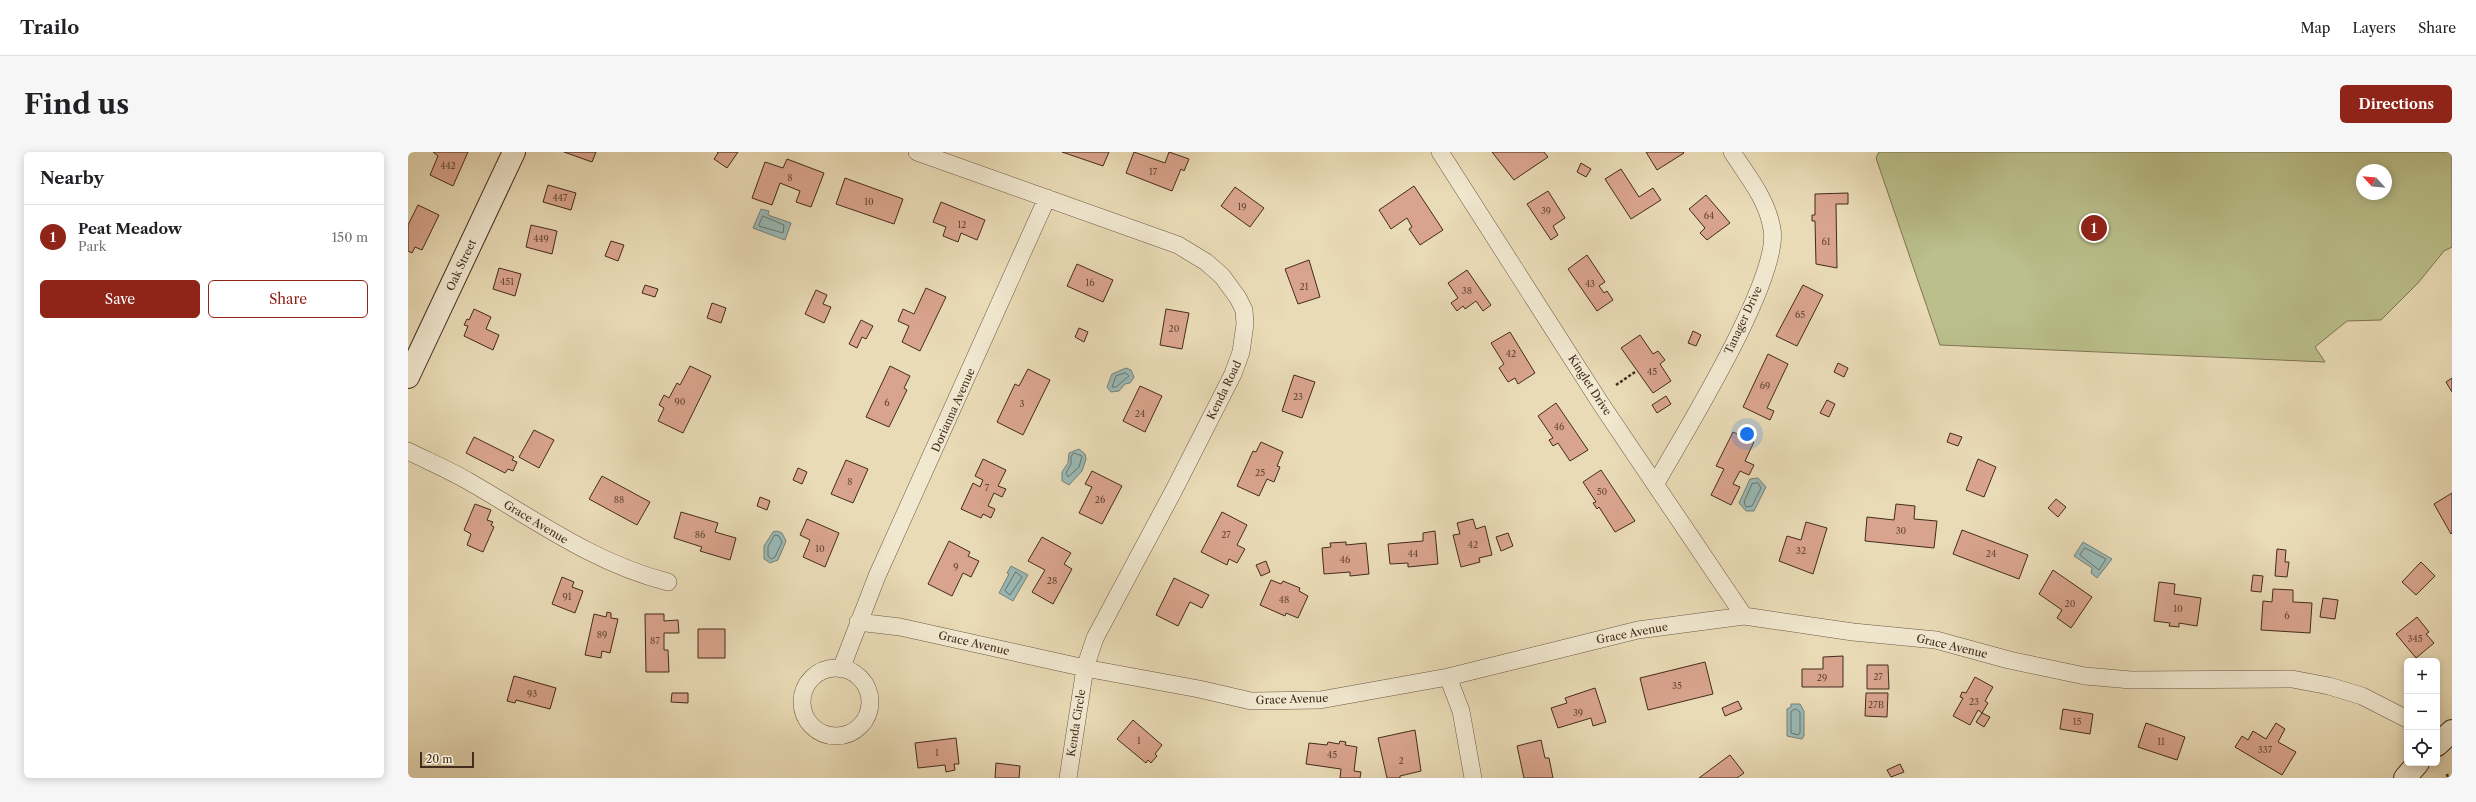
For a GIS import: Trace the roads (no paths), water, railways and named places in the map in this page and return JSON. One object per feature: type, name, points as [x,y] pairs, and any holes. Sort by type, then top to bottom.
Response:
[{"type":"street","name":"Oak Street","points":[[408,378],[514,152]]},
{"type":"street","name":"Kenda Road","points":[[917,152],[1155,236],[1198,256],[1231,286],[1244,310],[1245,324],[1241,352],[1233,374],[1174,490],[1095,638],[1085,668]]},
{"type":"street","name":"Kinglet Drive","points":[[1440,152],[1601,404],[1656,483],[1744,616]]},
{"type":"street","name":"Tanager Drive","points":[[1656,483],[1731,348],[1748,314],[1771,254],[1772,230],[1766,206],[1758,190],[1732,152]]},
{"type":"street","name":"Dorianna Avenue","points":[[841,669],[858,622],[1047,198]]},
{"type":"street","name":"Grace Avenue","points":[[408,451],[466,480],[583,550],[626,570],[668,582]]},
{"type":"street","name":"Grace Avenue","points":[[858,622],[900,627],[1085,668],[1199,689],[1251,701],[1320,700],[1448,677],[1638,630],[1744,616],[1853,632],[1936,640],[2009,660],[2085,676],[2131,680],[2292,679],[2329,686],[2362,696],[2404,717]]},
{"type":"street","name":"Kenda Circle","points":[[1068,778],[1085,668]]},
{"type":"street","points":[[1448,677],[1461,711],[1473,778]]},
{"type":"street","points":[[2405,778],[2415,766]]},
{"type":"water","points":[[761,209],[769,211],[768,215],[791,223],[785,240],[753,228]]},
{"type":"water","points":[[1126,368],[1131,370],[1134,377],[1130,383],[1125,384],[1119,391],[1111,392],[1107,387],[1112,374]]},
{"type":"water","points":[[1079,449],[1085,454],[1086,459],[1082,471],[1069,485],[1062,481],[1062,472],[1068,463],[1069,453]]},
{"type":"water","points":[[1758,478],[1766,487],[1754,511],[1746,511],[1739,503],[1750,479]]},
{"type":"water","points":[[777,531],[782,533],[786,541],[778,560],[770,563],[764,559],[764,546],[773,532]]},
{"type":"water","points":[[2083,542],[2112,559],[2097,578],[2091,573],[2092,568],[2074,556]]},
{"type":"water","points":[[1011,566],[1028,575],[1013,601],[999,593],[1009,574],[1007,573]]},
{"type":"water","points":[[1791,704],[1800,704],[1804,711],[1804,736],[1802,739],[1787,736],[1787,709],[1791,707]]},
{"type":"place","name":"Peat Meadow","points":[[2094,228]]}]
